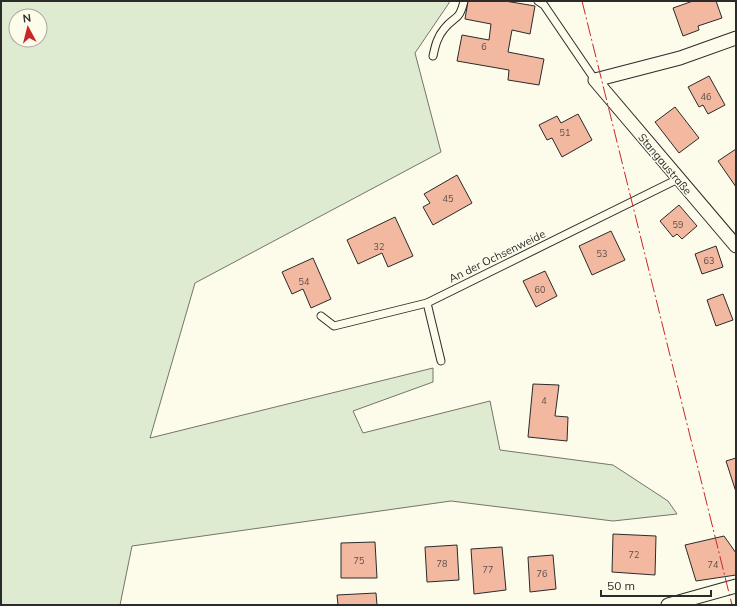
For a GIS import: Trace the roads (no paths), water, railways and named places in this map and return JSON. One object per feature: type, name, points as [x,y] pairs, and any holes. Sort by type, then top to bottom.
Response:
[{"type":"street","points":[[596,80],[680,58],[736,38]]},
{"type":"street","name":"Stangaustraße","points":[[596,80],[736,246]]},
{"type":"street","points":[[668,605],[736,586]]},
{"type":"lane","points":[[433,56],[438,38],[444,29],[460,15],[464,1]]},
{"type":"lane","name":"Stangaustraße","points":[[538,1],[544,4],[596,80]]},
{"type":"lane","name":"An der Ochsenweide","points":[[321,316],[334,326],[427,303],[678,179]]},
{"type":"lane","points":[[427,303],[441,361]]}]
